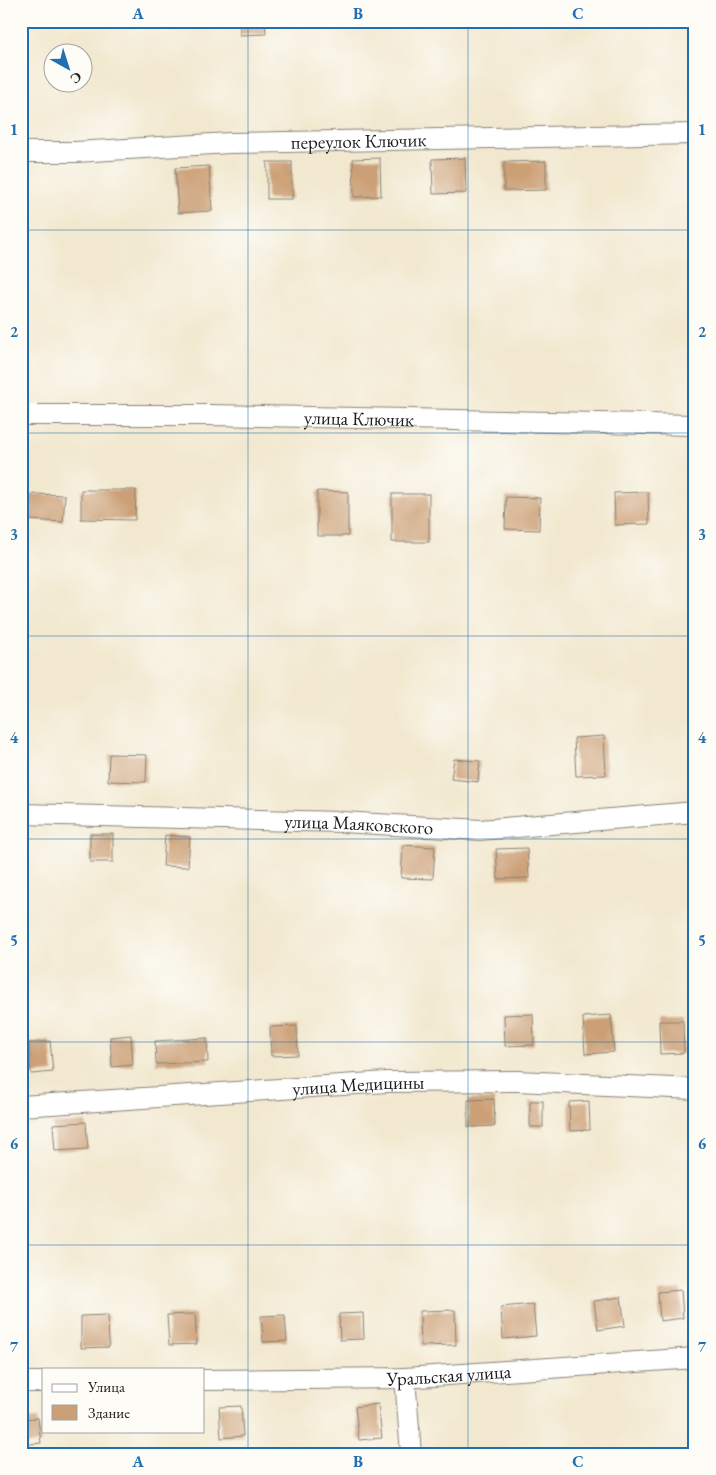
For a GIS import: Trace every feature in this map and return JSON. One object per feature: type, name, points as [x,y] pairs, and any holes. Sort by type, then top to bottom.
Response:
[{"type":"street","name":"переулок Ключик","points":[[21,152],[75,152],[230,144],[695,134]]},
{"type":"street","name":"улица Ключик","points":[[21,415],[211,415],[695,424]]},
{"type":"street","name":"улица Маяковского","points":[[21,814],[342,822],[480,830],[695,812]]},
{"type":"street","name":"улица Медицины","points":[[21,1106],[387,1082],[516,1081],[695,1089]]},
{"type":"street","name":"Уральская улица","points":[[205,1380],[405,1378],[695,1358]]},
{"type":"street","points":[[405,1378],[411,1454]]},
{"type":"street","points":[[21,1382],[42,1382]]},
{"type":"building","points":[[240,21],[265,21],[266,34],[240,35]]},
{"type":"building","points":[[380,158],[381,196],[354,197],[353,159]]},
{"type":"building","points":[[465,158],[466,193],[433,194],[432,159]]},
{"type":"building","points":[[546,161],[546,190],[504,191],[504,162]]},
{"type":"building","points":[[267,162],[292,162],[292,199],[267,199]]},
{"type":"building","points":[[209,166],[212,211],[178,213],[175,168]]},
{"type":"building","points":[[81,490],[136,490],[135,520],[81,519]]},
{"type":"building","points":[[317,491],[348,492],[348,536],[317,536]]},
{"type":"building","points":[[648,492],[649,524],[615,525],[614,493]]},
{"type":"building","points":[[31,494],[65,495],[63,522],[29,520]]},
{"type":"building","points":[[392,494],[429,494],[429,542],[392,542]]},
{"type":"building","points":[[506,497],[540,498],[539,530],[505,529]]},
{"type":"building","points":[[604,736],[606,775],[576,776],[574,738]]},
{"type":"building","points":[[109,754],[147,755],[146,782],[108,781]]},
{"type":"building","points":[[454,759],[480,761],[478,782],[451,779]]},
{"type":"building","points":[[90,834],[113,834],[113,862],[90,862]]},
{"type":"building","points":[[165,835],[190,837],[188,867],[163,866]]},
{"type":"building","points":[[403,845],[435,847],[433,879],[401,878]]},
{"type":"building","points":[[527,848],[529,878],[498,879],[496,849]]},
{"type":"building","points":[[533,1014],[534,1045],[505,1046],[504,1015]]},
{"type":"building","points":[[611,1015],[614,1052],[585,1054],[583,1017]]},
{"type":"building","points":[[659,1021],[683,1021],[684,1053],[660,1054]]},
{"type":"building","points":[[297,1026],[298,1055],[271,1056],[270,1027]]},
{"type":"building","points":[[131,1035],[133,1065],[112,1067],[110,1037]]},
{"type":"building","points":[[207,1038],[208,1062],[156,1064],[155,1041]]},
{"type":"building","points":[[50,1041],[53,1072],[31,1074],[29,1043]]},
{"type":"building","points":[[494,1099],[495,1126],[468,1127],[468,1100]]},
{"type":"building","points":[[530,1101],[543,1101],[543,1127],[530,1127]]},
{"type":"building","points":[[589,1101],[590,1130],[570,1131],[569,1102]]},
{"type":"building","points":[[86,1122],[88,1149],[55,1151],[53,1124]]},
{"type":"building","points":[[681,1290],[683,1318],[660,1321],[658,1292]]},
{"type":"building","points":[[621,1297],[625,1326],[598,1330],[594,1301]]},
{"type":"building","points":[[533,1304],[536,1336],[503,1339],[501,1307]]},
{"type":"building","points":[[455,1310],[456,1345],[421,1346],[420,1311]]},
{"type":"building","points":[[363,1313],[364,1339],[340,1340],[339,1314]]},
{"type":"building","points":[[195,1314],[197,1344],[169,1345],[167,1315]]},
{"type":"building","points":[[108,1315],[109,1347],[81,1348],[81,1316]]},
{"type":"building","points":[[285,1315],[287,1341],[263,1342],[261,1316]]},
{"type":"building","points":[[21,1322],[26,1322],[27,1350],[21,1350]]},
{"type":"building","points":[[378,1404],[382,1438],[359,1440],[355,1407]]},
{"type":"building","points":[[241,1406],[243,1436],[221,1438],[219,1407]]},
{"type":"building","points":[[38,1418],[41,1443],[21,1445],[21,1419]]}]
